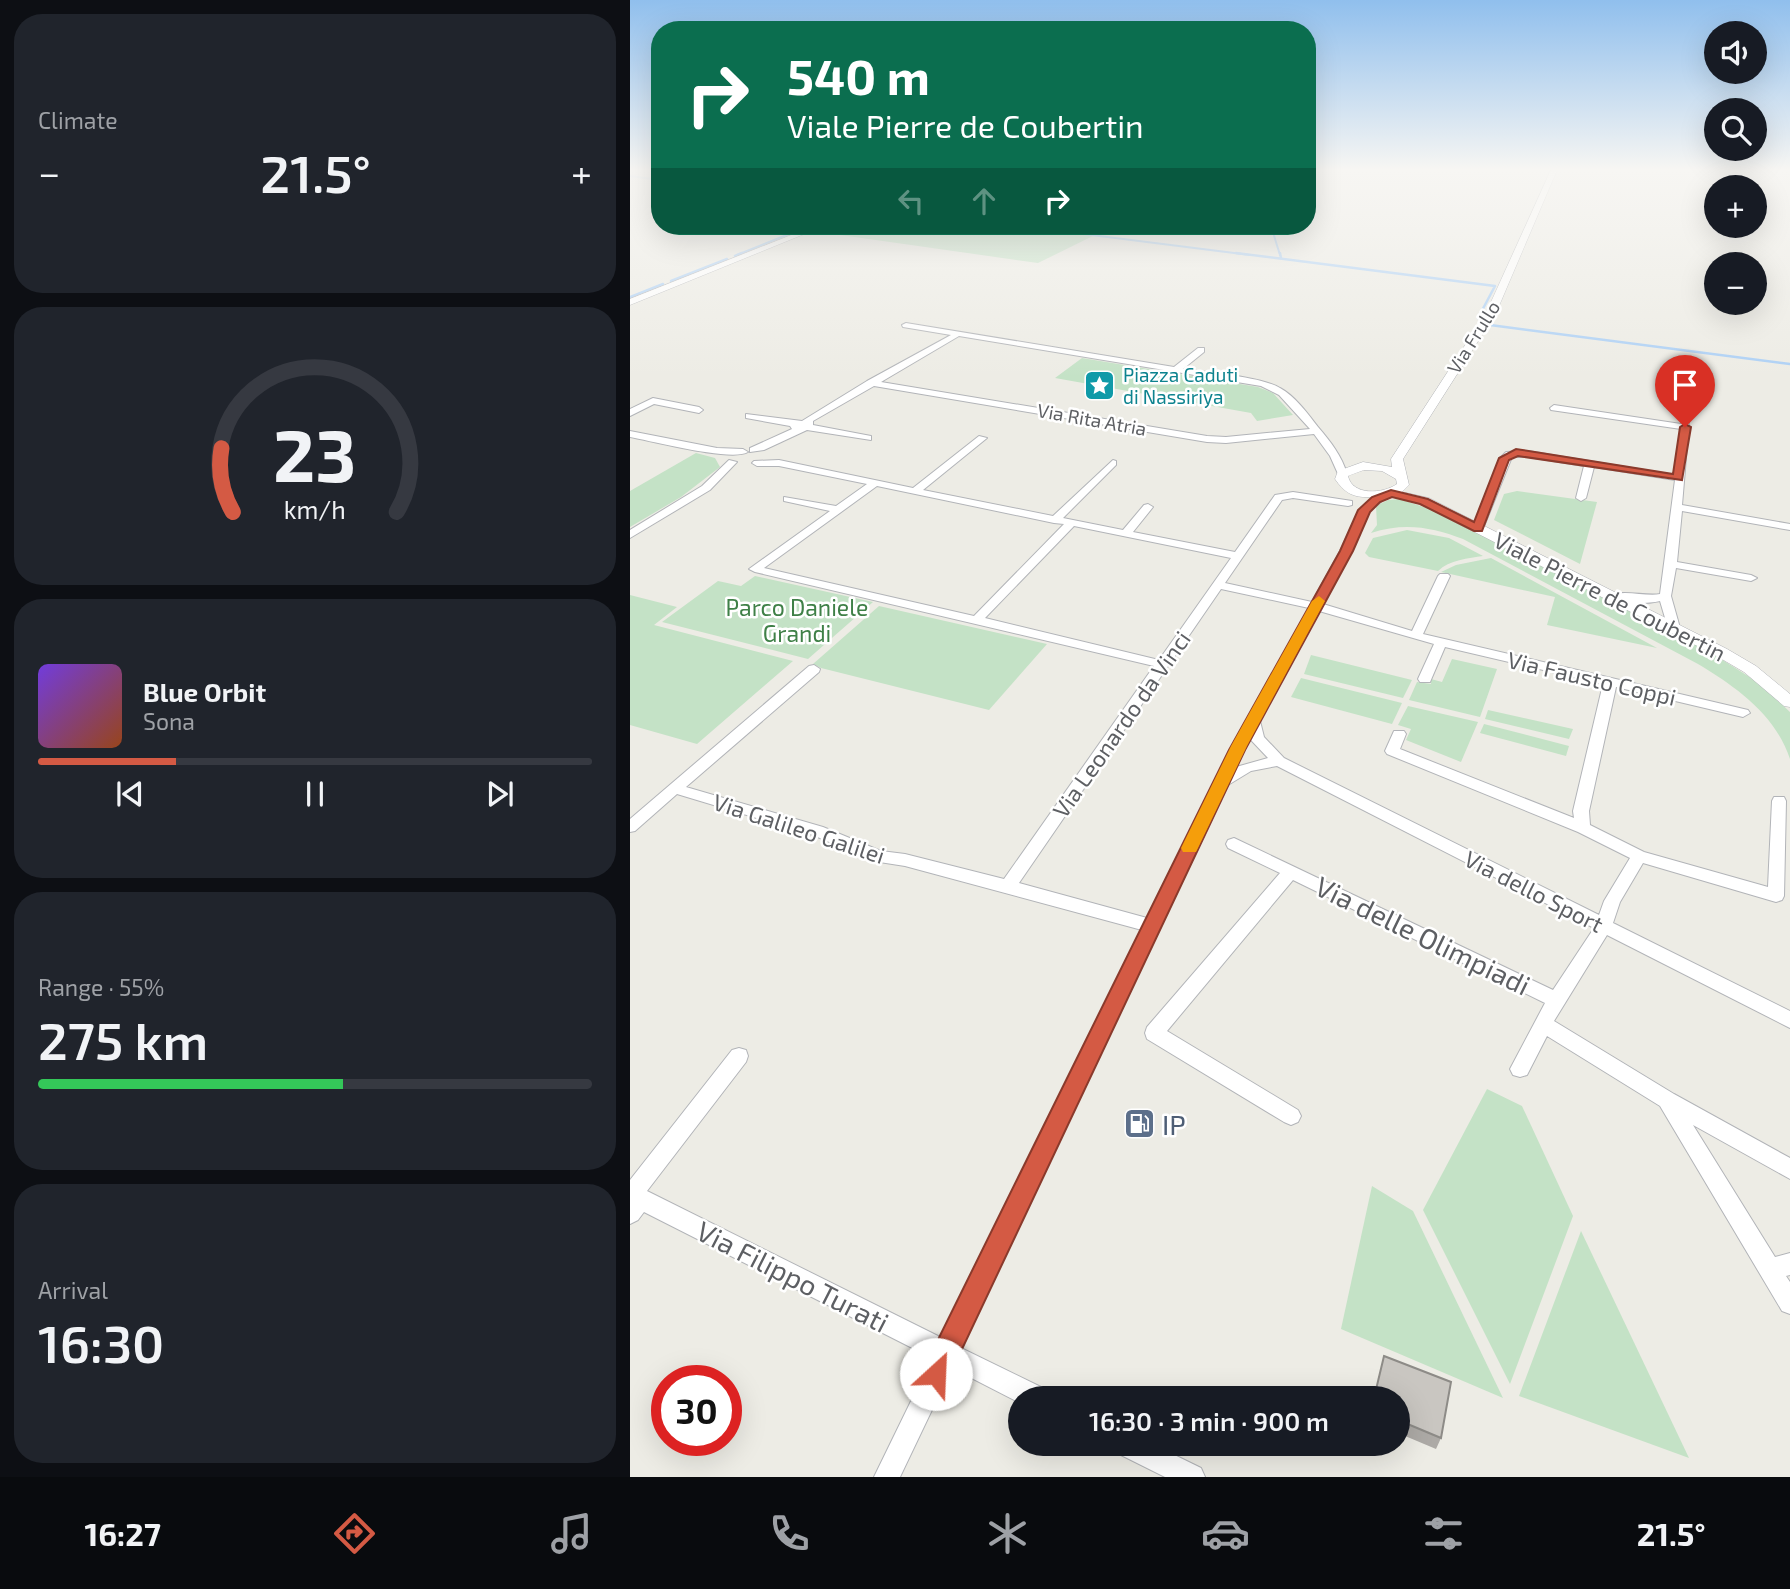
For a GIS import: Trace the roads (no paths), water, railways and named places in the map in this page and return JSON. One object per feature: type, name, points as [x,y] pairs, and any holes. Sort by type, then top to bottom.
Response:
[{"type":"street","points":[[630,302],[788,239]]},
{"type":"street","name":"Via Frullo","points":[[1397,459],[1435,395],[1491,313],[1524,239]]},
{"type":"street","points":[[887,1477],[1237,750],[1354,536],[1354,501],[1342,483],[1340,462],[1276,388],[906,325]]},
{"type":"street","points":[[630,535],[699,492],[734,463],[958,334]]},
{"type":"street","points":[[1176,370],[1201,350]]},
{"type":"street","name":"Via Rita Atria","points":[[870,383],[1207,439],[1226,440],[1314,431]]},
{"type":"street","points":[[630,413],[653,401],[699,410]]},
{"type":"street","points":[[1554,408],[1685,427]]},
{"type":"street","points":[[1642,612],[1658,611],[1670,564],[1687,412]]},
{"type":"street","points":[[749,416],[868,439]]},
{"type":"street","points":[[630,434],[716,451],[759,451],[779,463]]},
{"type":"street","points":[[915,491],[982,438]]},
{"type":"street","points":[[1332,450],[1402,479]]},
{"type":"street","points":[[716,451],[734,463],[779,463],[1238,556]]},
{"type":"street","points":[[757,463],[759,451]]},
{"type":"street","points":[[1478,528],[1507,455],[1528,454],[1678,478]]},
{"type":"street","points":[[1342,474],[1397,459],[1402,479],[1401,488],[1388,494],[1354,501]]},
{"type":"street","points":[[1054,520],[1113,463]]},
{"type":"street","points":[[1581,498],[1590,463]]},
{"type":"street","name":"Viale Pierre de Coubertin","points":[[1402,479],[1424,501]]},
{"type":"street","points":[[874,483],[755,569],[1161,664]]},
{"type":"street","name":"Viale Pierre de Coubertin","points":[[1354,501],[1364,494],[1388,494],[1424,501],[1749,669],[1790,702]]},
{"type":"street","name":"Via Leonardo da Vinci","points":[[1008,886],[1281,495],[1354,501]]},
{"type":"street","points":[[789,499],[837,509]]},
{"type":"street","points":[[1677,507],[1790,527]]},
{"type":"street","points":[[1125,534],[1148,508]]},
{"type":"street","points":[[977,620],[1071,523]]},
{"type":"street","points":[[1670,564],[1751,578]]},
{"type":"street","points":[[1416,636],[1444,576]]},
{"type":"street","name":"Via Fausto Coppi","points":[[1218,585],[1316,606],[1416,636],[1610,684],[1743,713]]},
{"type":"street","points":[[1614,597],[1661,600]]},
{"type":"street","points":[[1661,600],[1674,628]]},
{"type":"street","points":[[1425,679],[1441,642]]},
{"type":"street","name":"Via Galileo Galilei","points":[[630,827],[814,669]]},
{"type":"street","points":[[1583,828],[1581,811],[1610,684]]},
{"type":"street","points":[[1222,781],[1247,767],[1272,760],[1256,740],[1252,721]]},
{"type":"street","points":[[1399,734],[1392,751],[1583,828],[1639,856],[1776,896],[1779,801]]},
{"type":"street","name":"Via dello Sport","points":[[1237,750],[1259,751],[1272,760],[1790,1020]]},
{"type":"street","name":"Via Galileo Galilei","points":[[673,788],[818,831],[879,857],[905,860],[1008,886]]},
{"type":"street","name":"Via delle Olimpiadi","points":[[1234,844],[1556,1000]]},
{"type":"street","name":"Via delle Olimpiadi","points":[[1520,1069],[1556,1000],[1604,926],[1612,901],[1639,856]]},
{"type":"street","name":"Via delle Olimpiadi","points":[[1291,871],[1154,1033],[1292,1116]]},
{"type":"street","points":[[1008,886],[1152,926]]},
{"type":"street","name":"Via delle Olimpiadi","points":[[1543,1024],[1667,1100],[1790,1169]]},
{"type":"street","name":"Via Filippo Turati","points":[[739,1056],[633,1200],[1012,1386]]},
{"type":"street","name":"Via delle Olimpiadi","points":[[1667,1100],[1780,1267],[1790,1303]]},
{"type":"street","points":[[1150,1456],[1192,1477]]},
{"type":"waterway","points":[[737,255],[777,239]]},
{"type":"waterway","points":[[1123,239],[1250,255]]},
{"type":"waterway","points":[[1275,239],[1280,255]]},
{"type":"waterway","points":[[735,256],[742,253]]},
{"type":"waterway","points":[[1236,253],[1495,286],[1478,318]]},
{"type":"waterway","points":[[1280,253],[1281,258]]},
{"type":"waterway","points":[[671,281],[727,259]]},
{"type":"waterway","points":[[630,297],[663,284]]},
{"type":"waterway","points":[[1490,325],[1790,364]]},
{"type":"place","name":"Piazza Caduti di Nassiriya","points":[[1100,385]]},
{"type":"place","name":"IP","points":[[1139,1124]]},
{"type":"park label","name":"Parco Daniele Grandi","points":[[797,620]]}]
